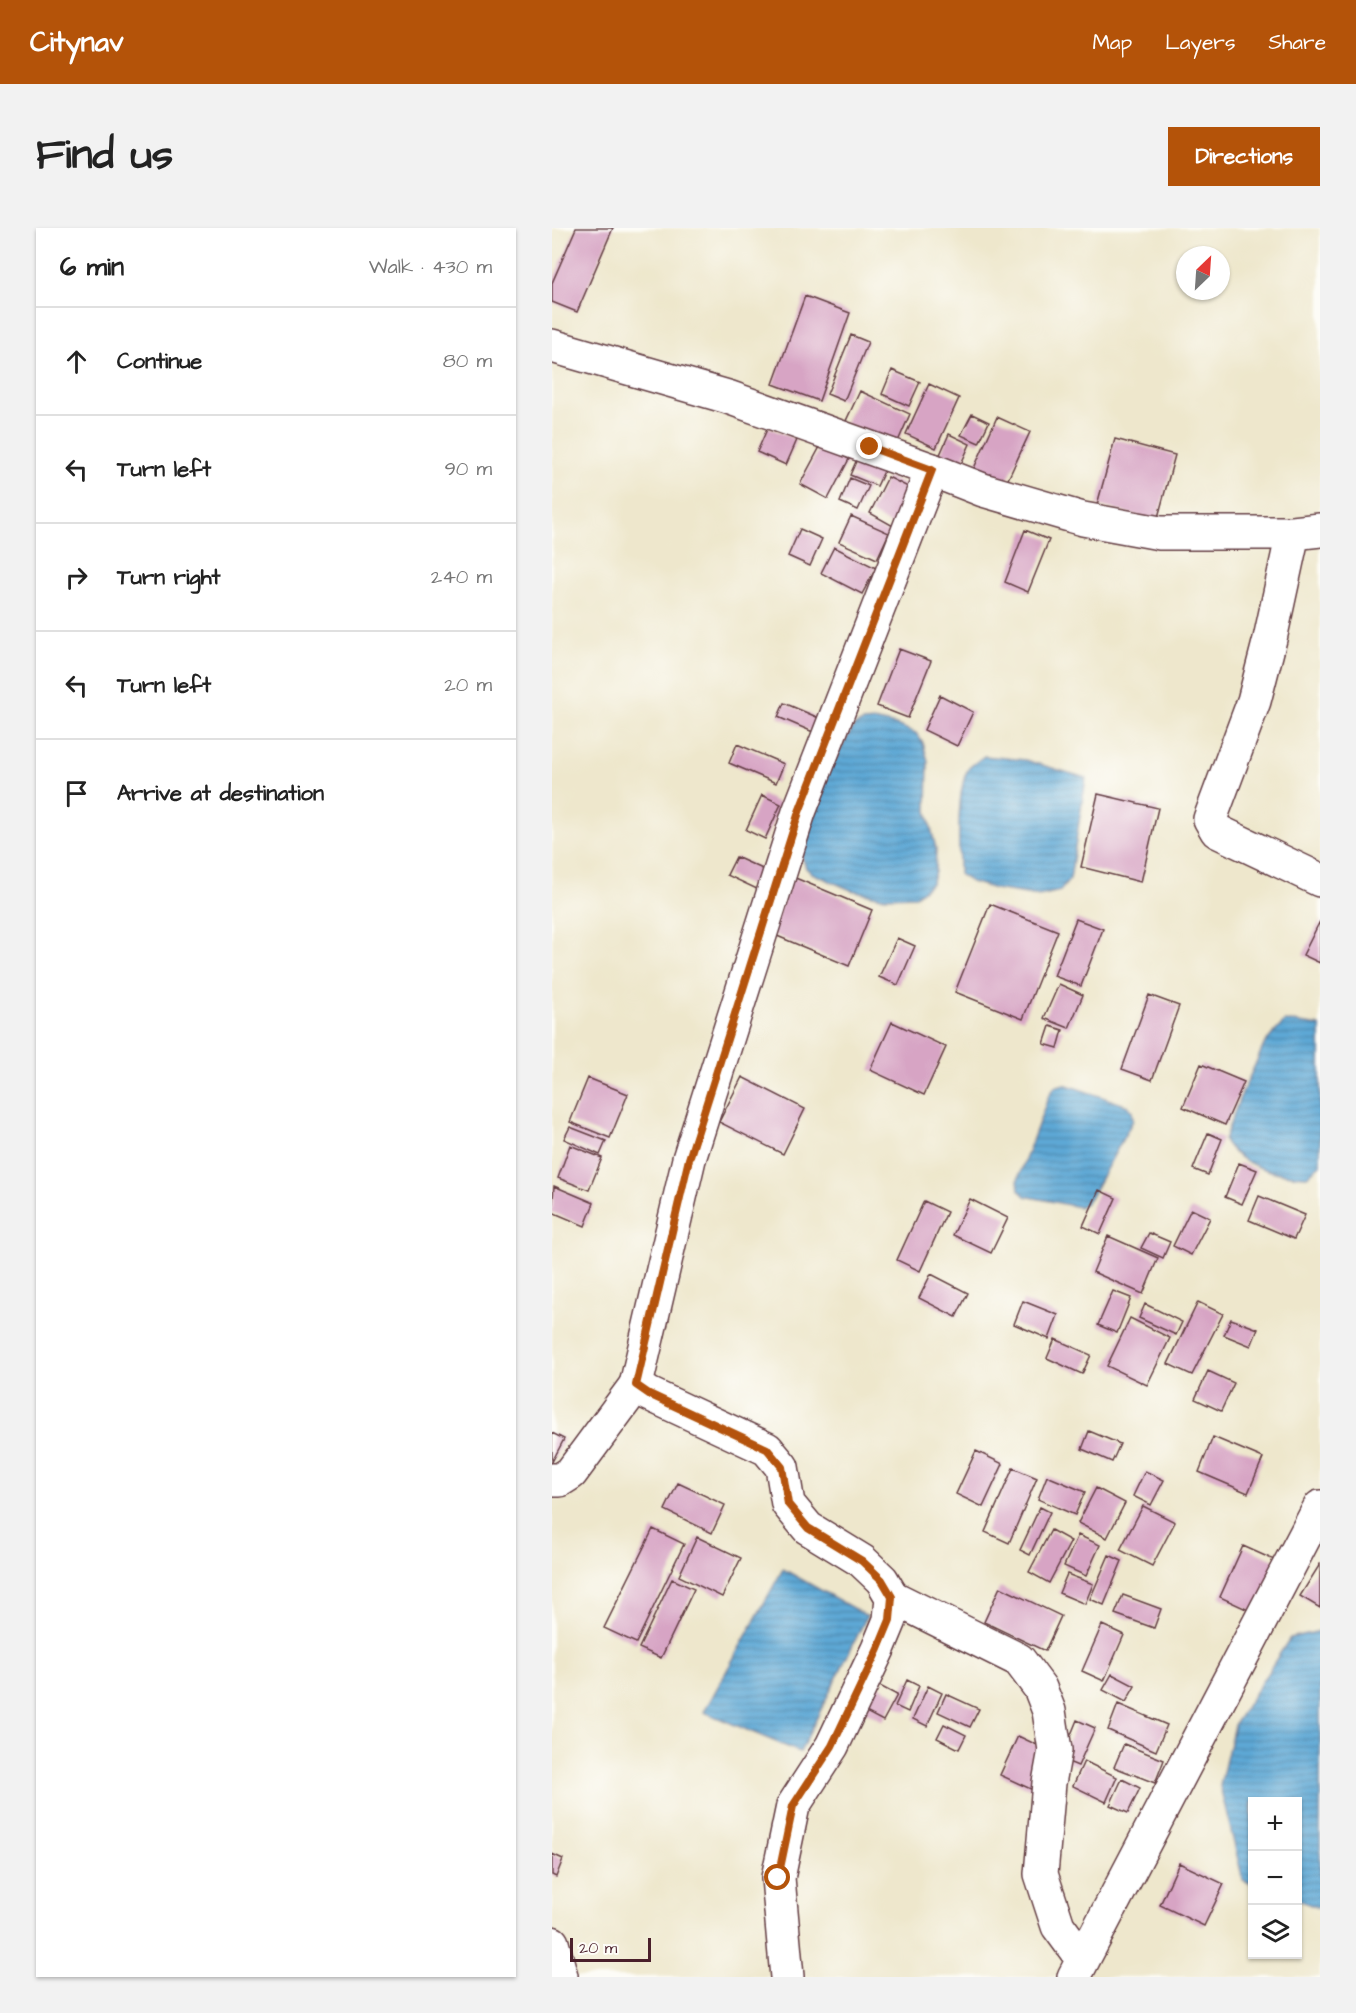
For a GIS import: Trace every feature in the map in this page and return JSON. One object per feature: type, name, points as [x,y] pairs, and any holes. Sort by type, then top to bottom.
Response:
[{"type":"main road","points":[[552,346],[728,397],[983,490],[1083,519],[1160,533],[1306,531],[1270,639],[1254,701],[1210,819],[1217,831],[1320,880]]},
{"type":"main road","points":[[552,1480],[560,1480],[571,1473],[636,1385],[689,1159],[799,812],[932,470]]},
{"type":"main road","points":[[636,1385],[649,1394],[767,1449],[782,1467],[788,1504],[808,1528],[862,1561],[882,1580],[892,1597],[1019,1660],[1040,1688],[1049,1711],[1055,1750],[1049,1783],[1041,1874],[1058,1926],[1079,1968]]},
{"type":"main road","points":[[1079,1968],[1320,1507]]},
{"type":"main road","points":[[787,1977],[778,1878],[793,1806],[832,1746],[890,1620],[892,1597]]},
{"type":"main road","points":[[552,1943],[562,1977]]},
{"type":"water","points":[[877,721],[916,733],[923,743],[928,761],[927,811],[936,849],[935,872],[931,883],[916,896],[882,897],[851,890],[812,873],[806,868],[801,854],[828,771],[854,726],[863,722]]},
{"type":"water","points":[[984,756],[1025,760],[1086,778],[1070,879],[1060,891],[1039,896],[995,889],[971,882],[959,874],[959,819],[962,789],[969,768]]},
{"type":"water","points":[[1285,1021],[1320,1026],[1320,1165],[1307,1176],[1284,1174],[1261,1168],[1240,1157],[1224,1140],[1265,1043]]},
{"type":"water","points":[[1064,1084],[1128,1106],[1132,1111],[1133,1120],[1092,1195],[1086,1203],[1079,1207],[1025,1196],[1019,1190],[1018,1179],[1049,1095],[1055,1087]]},
{"type":"water","points":[[783,1569],[867,1616],[800,1752],[704,1712]]},
{"type":"water","points":[[1320,1631],[1319,1908],[1302,1902],[1302,1797],[1248,1797],[1248,1882],[1243,1880],[1220,1786],[1234,1725],[1290,1638]]},
{"type":"building","points":[[576,228],[613,228],[577,312],[552,302],[552,283]]},
{"type":"building","points":[[805,296],[850,313],[819,401],[773,384]]},
{"type":"building","points":[[851,335],[868,342],[844,401],[827,394]]},
{"type":"building","points":[[892,370],[920,382],[909,406],[882,394]]},
{"type":"building","points":[[929,384],[959,398],[936,448],[906,434]]},
{"type":"building","points":[[860,391],[910,414],[896,446],[845,423]]},
{"type":"building","points":[[972,414],[989,422],[979,443],[961,435]]},
{"type":"building","points":[[997,417],[1030,432],[1003,490],[971,475]]},
{"type":"building","points":[[768,427],[797,440],[786,465],[757,452]]},
{"type":"building","points":[[949,434],[970,444],[956,475],[935,466]]},
{"type":"building","points":[[1115,439],[1175,455],[1157,521],[1097,505]]},
{"type":"building","points":[[821,445],[849,459],[828,499],[800,484]]},
{"type":"building","points":[[858,457],[885,469],[877,486],[850,475]]},
{"type":"building","points":[[888,477],[912,489],[893,526],[870,513]]},
{"type":"building","points":[[850,478],[869,486],[858,510],[840,502]]},
{"type":"building","points":[[851,516],[889,533],[877,559],[839,542]]},
{"type":"building","points":[[800,529],[822,539],[810,566],[788,556]]},
{"type":"building","points":[[1025,530],[1049,540],[1028,592],[1005,582]]},
{"type":"building","points":[[834,547],[876,568],[862,594],[821,573]]},
{"type":"building","points":[[899,649],[931,661],[908,718],[877,706]]},
{"type":"building","points":[[940,695],[973,712],[957,746],[924,730]]},
{"type":"building","points":[[784,703],[819,718],[813,732],[778,717]]},
{"type":"building","points":[[737,744],[784,764],[776,783],[729,763]]},
{"type":"building","points":[[1098,794],[1158,808],[1141,882],[1081,867]]},
{"type":"building","points":[[762,795],[781,804],[765,839],[746,830]]},
{"type":"building","points":[[736,857],[767,871],[759,890],[727,875]]},
{"type":"building","points":[[793,877],[872,910],[849,966],[770,933]]},
{"type":"building","points":[[990,904],[1058,931],[1023,1019],[955,992]]},
{"type":"building","points":[[1076,919],[1103,929],[1081,986],[1054,976]]},
{"type":"building","points":[[1320,921],[1320,963],[1303,955]]},
{"type":"building","points":[[897,938],[915,946],[898,985],[879,977]]},
{"type":"building","points":[[1059,984],[1083,995],[1069,1028],[1044,1018]]},
{"type":"building","points":[[1149,995],[1179,1006],[1152,1080],[1122,1069]]},
{"type":"building","points":[[892,1022],[946,1047],[924,1095],[870,1070]]},
{"type":"building","points":[[1050,1026],[1063,1030],[1058,1048],[1044,1044]]},
{"type":"building","points":[[1201,1064],[1244,1082],[1225,1125],[1183,1107]]},
{"type":"building","points":[[742,1077],[805,1109],[783,1154],[719,1122]]},
{"type":"building","points":[[588,1078],[628,1094],[610,1138],[570,1122]]},
{"type":"building","points":[[570,1127],[606,1141],[600,1155],[564,1139]]},
{"type":"building","points":[[1208,1133],[1222,1139],[1208,1175],[1193,1169]]},
{"type":"building","points":[[570,1145],[602,1158],[589,1190],[558,1178]]},
{"type":"building","points":[[1239,1163],[1257,1170],[1242,1204],[1225,1197]]},
{"type":"building","points":[[554,1186],[594,1203],[585,1226],[552,1212]]},
{"type":"building","points":[[1099,1190],[1116,1198],[1100,1234],[1083,1226]]},
{"type":"building","points":[[1259,1196],[1305,1215],[1294,1239],[1249,1220]]},
{"type":"building","points":[[970,1199],[1008,1218],[991,1253],[953,1235]]},
{"type":"building","points":[[924,1201],[947,1212],[920,1271],[897,1260]]},
{"type":"building","points":[[1191,1209],[1210,1218],[1191,1255],[1173,1246]]},
{"type":"building","points":[[1149,1233],[1170,1242],[1163,1258],[1141,1248]]},
{"type":"building","points":[[1108,1236],[1158,1258],[1143,1294],[1093,1272]]},
{"type":"building","points":[[931,1274],[968,1293],[956,1317],[919,1298]]},
{"type":"building","points":[[1113,1291],[1131,1298],[1117,1333],[1098,1325]]},
{"type":"building","points":[[1023,1301],[1058,1315],[1049,1339],[1014,1324]]},
{"type":"building","points":[[1198,1302],[1223,1314],[1192,1375],[1168,1364]]},
{"type":"building","points":[[1145,1304],[1182,1322],[1176,1335],[1139,1318]]},
{"type":"building","points":[[1130,1318],[1170,1338],[1147,1385],[1107,1366]]},
{"type":"building","points":[[1231,1319],[1258,1329],[1251,1346],[1224,1335]]},
{"type":"building","points":[[1055,1339],[1091,1355],[1082,1374],[1047,1358]]},
{"type":"building","points":[[1208,1371],[1234,1383],[1221,1411],[1195,1399]]},
{"type":"building","points":[[1089,1431],[1120,1444],[1112,1462],[1082,1449]]},
{"type":"building","points":[[552,1433],[564,1439],[552,1462]]},
{"type":"building","points":[[1213,1437],[1263,1458],[1248,1493],[1199,1472]]},
{"type":"building","points":[[976,1451],[1003,1464],[983,1507],[956,1494]]},
{"type":"building","points":[[1013,1468],[1037,1478],[1009,1543],[985,1532]]},
{"type":"building","points":[[1145,1471],[1164,1480],[1151,1505],[1133,1496]]},
{"type":"building","points":[[1047,1476],[1085,1492],[1075,1515],[1038,1499]]},
{"type":"building","points":[[678,1483],[725,1505],[712,1533],[665,1510]]},
{"type":"building","points":[[1096,1488],[1125,1503],[1107,1538],[1078,1523]]},
{"type":"building","points":[[1143,1506],[1175,1522],[1152,1566],[1120,1550]]},
{"type":"building","points":[[1040,1507],[1050,1512],[1030,1555],[1020,1550]]},
{"type":"building","points":[[653,1529],[684,1544],[636,1643],[604,1628]]},
{"type":"building","points":[[1051,1530],[1071,1541],[1049,1583],[1029,1572]]},
{"type":"building","points":[[1078,1535],[1100,1545],[1086,1576],[1064,1566]]},
{"type":"building","points":[[697,1537],[741,1558],[722,1597],[679,1576]]},
{"type":"building","points":[[1243,1546],[1281,1563],[1257,1614],[1220,1597]]},
{"type":"building","points":[[1109,1555],[1122,1561],[1104,1605],[1090,1599]]},
{"type":"building","points":[[1320,1564],[1320,1608],[1300,1596]]},
{"type":"building","points":[[1067,1574],[1093,1584],[1085,1604],[1059,1593]]},
{"type":"building","points":[[672,1579],[694,1589],[661,1658],[639,1648]]},
{"type":"building","points":[[1000,1587],[1061,1616],[1045,1651],[984,1622]]},
{"type":"building","points":[[1123,1595],[1161,1609],[1154,1628],[1115,1614]]},
{"type":"building","points":[[1102,1625],[1124,1635],[1104,1681],[1082,1671]]},
{"type":"building","points":[[1112,1674],[1135,1686],[1126,1702],[1103,1690]]},
{"type":"building","points":[[907,1680],[919,1686],[908,1712],[895,1706]]},
{"type":"building","points":[[876,1684],[897,1695],[883,1721],[862,1710]]},
{"type":"building","points":[[928,1686],[942,1693],[927,1726],[913,1719]]},
{"type":"building","points":[[946,1694],[979,1709],[970,1727],[938,1712]]},
{"type":"building","points":[[1118,1704],[1167,1725],[1156,1751],[1108,1730]]},
{"type":"building","points":[[1077,1720],[1095,1728],[1078,1766],[1061,1759]]},
{"type":"building","points":[[944,1724],[966,1735],[959,1749],[937,1738]]},
{"type":"building","points":[[1018,1736],[1050,1751],[1033,1790],[1000,1775]]},
{"type":"building","points":[[1124,1744],[1164,1760],[1155,1783],[1114,1767]]},
{"type":"building","points":[[1084,1761],[1117,1777],[1106,1802],[1073,1786]]},
{"type":"building","points":[[1122,1779],[1140,1788],[1128,1813],[1110,1805]]},
{"type":"building","points":[[552,1854],[563,1859],[556,1877],[552,1875]]},
{"type":"building","points":[[1179,1863],[1224,1884],[1204,1926],[1160,1905]]},
{"type":"route","points":[[778,1878],[793,1806],[832,1746],[878,1649],[890,1620],[892,1597],[882,1580],[862,1561],[808,1528],[788,1504],[782,1467],[767,1449],[649,1394],[636,1385],[689,1159],[799,812],[932,470],[870,447]]}]
